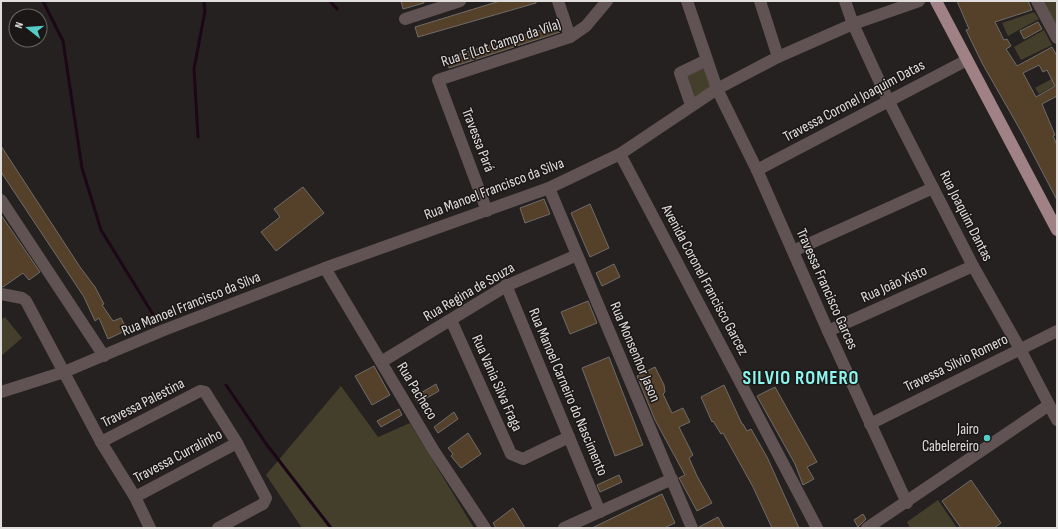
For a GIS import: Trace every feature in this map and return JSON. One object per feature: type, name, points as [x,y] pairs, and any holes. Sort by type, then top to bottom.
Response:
[{"type":"main road","points":[[936,1],[1057,230]]},
{"type":"street","points":[[405,19],[460,1]]},
{"type":"street","points":[[558,1],[570,38]]},
{"type":"street","name":"Rua E (Lot Campo da Vila)","points":[[438,80],[570,38],[586,26],[607,1]]},
{"type":"street","name":"Travessa Francisco Garces","points":[[687,1],[717,89],[757,170],[906,503]]},
{"type":"street","points":[[760,1],[778,57]]},
{"type":"street","name":"Rua Joaquim Dantas","points":[[845,1],[888,100],[973,266],[1020,349],[1057,420]]},
{"type":"street","name":"Rua Manoel Francisco da Silva","points":[[1,392],[64,372],[164,330],[325,268],[549,188],[620,154],[717,89],[778,57],[854,24],[919,1]]},
{"type":"street","points":[[1037,1],[1057,38]]},
{"type":"street","points":[[691,105],[680,73],[707,60]]},
{"type":"street","name":"Travessa Coronel Joaquim Datas","points":[[757,170],[888,100],[967,60]]},
{"type":"street","name":"Travessa Pará","points":[[438,80],[487,211]]},
{"type":"street","name":"Avenida Coronel Francisco Garcez","points":[[620,154],[817,528]]},
{"type":"street","name":"Rua Monsenhor Jason","points":[[549,188],[692,528]]},
{"type":"street","points":[[792,251],[933,188]]},
{"type":"street","points":[[1,200],[104,356]]},
{"type":"street","name":"Rua Regina de Souza","points":[[381,362],[506,286],[577,255]]},
{"type":"street","name":"Rua João Xisto","points":[[828,331],[973,266]]},
{"type":"street","name":"Rua Pacheco","points":[[325,268],[434,451],[485,528]]},
{"type":"street","name":"Rua Manoel Carneiro do Nascimento","points":[[506,286],[600,512]]},
{"type":"street","points":[[1,294],[22,298],[26,301],[101,442],[135,497],[150,528]]},
{"type":"street","name":"Rua Vania Silva Fraga","points":[[451,320],[511,454],[515,457],[523,459],[569,437]]},
{"type":"street","name":"Travessa Silvio Romero","points":[[870,424],[1057,331]]},
{"type":"street","name":"Travessa Palestina","points":[[101,442],[200,391],[205,392],[237,444]]},
{"type":"street","points":[[867,528],[1049,405]]},
{"type":"street","points":[[222,527],[263,504],[266,498],[237,444]]},
{"type":"street","name":"Travessa Curralinho","points":[[135,497],[237,444]]},
{"type":"street","points":[[564,528],[672,479]]},
{"type":"shaded area","points":[[1039,1],[1057,1],[1057,32]]},
{"type":"shaded area","points":[[1034,12],[1039,19],[1008,36],[1002,23]]},
{"type":"shaded area","points":[[1044,30],[1052,45],[1021,60],[1014,47]]},
{"type":"shaded area","points":[[704,64],[711,88],[691,99],[683,74]]},
{"type":"shaded area","points":[[1057,76],[1057,84],[1039,94],[1035,88]]},
{"type":"shaded area","points":[[5,317],[22,338],[1,356],[1,320]]},
{"type":"shaded area","points":[[341,386],[378,437],[410,423],[474,528],[302,528],[266,475]]},
{"type":"shaded area","points":[[938,500],[957,528],[910,528],[907,522]]},
{"type":"building","points":[[401,1],[424,1],[424,3],[403,9]]},
{"type":"building","points":[[500,1],[536,1],[536,3],[418,37],[415,27]]},
{"type":"building","points":[[957,1],[1028,1],[1032,10],[995,22],[1004,40],[1007,39],[1011,46],[1006,49],[1017,66],[1052,47],[1057,56],[1057,96],[1042,104],[1055,135],[1053,136],[1057,145],[1057,200],[1022,133],[982,63],[966,30],[969,29]],"holes":[[[1039,65],[1043,72],[1047,70],[1055,86],[1036,97],[1023,73]]]},
{"type":"building","points":[[1038,22],[1042,29],[1024,39],[1020,31]]},
{"type":"building","points":[[558,25],[560,32],[449,68],[446,58]]},
{"type":"building","points":[[1,146],[80,267],[95,287],[104,304],[102,305],[113,321],[121,318],[127,330],[108,339],[99,318],[95,321],[84,297],[1,172]]},
{"type":"building","points":[[303,187],[324,213],[276,251],[261,232],[280,217],[274,209]]},
{"type":"building","points":[[544,199],[550,214],[525,223],[520,208]]},
{"type":"building","points":[[590,204],[609,248],[590,257],[571,213]]},
{"type":"building","points":[[1,215],[40,272],[29,280],[23,273],[3,287],[1,287]]},
{"type":"building","points":[[614,264],[620,277],[602,286],[596,273]]},
{"type":"building","points":[[588,301],[597,323],[570,334],[561,312]]},
{"type":"building","points":[[609,357],[643,445],[615,456],[582,368]]},
{"type":"building","points":[[374,366],[390,395],[372,405],[355,376]]},
{"type":"building","points":[[655,367],[664,385],[665,392],[663,394],[672,413],[683,408],[690,422],[679,427],[693,455],[689,458],[712,503],[697,511],[679,478],[685,475],[655,420],[637,376]]},
{"type":"building","points":[[436,384],[439,391],[418,403],[414,397]]},
{"type":"building","points":[[724,385],[742,424],[747,431],[751,429],[767,457],[799,528],[772,528],[753,487],[727,440],[723,433],[721,434],[713,421],[712,422],[701,397]]},
{"type":"building","points":[[775,387],[817,462],[807,467],[814,479],[803,485],[795,464],[757,396]]},
{"type":"building","points":[[399,409],[402,415],[381,427],[377,421]]},
{"type":"building","points":[[454,412],[458,419],[438,433],[434,427]]},
{"type":"building","points":[[468,433],[481,454],[461,468],[451,456],[453,454],[448,448]]},
{"type":"building","points":[[619,475],[622,482],[600,492],[597,485]]},
{"type":"building","points":[[971,480],[1001,523],[994,528],[961,528],[942,501]]},
{"type":"building","points":[[662,494],[675,523],[664,528],[592,528]]},
{"type":"building","points":[[513,508],[525,528],[496,528],[493,523]]},
{"type":"building","points":[[863,514],[866,519],[858,527],[854,520]]},
{"type":"building","points":[[718,517],[724,528],[699,528],[699,527]]},
{"type":"waterway","points":[[43,1],[63,41],[82,168],[101,230],[154,316]]},
{"type":"waterway","points":[[198,137],[194,69],[205,11],[204,1]]},
{"type":"waterway","points":[[330,1],[337,9]]},
{"type":"waterway","points":[[226,385],[267,445],[331,528]]},
{"type":"place","name":"Jairo Cabelereiro","points":[[987,438]]},
{"type":"district","name":"SILVIO ROMERO","points":[[801,378]]}]
